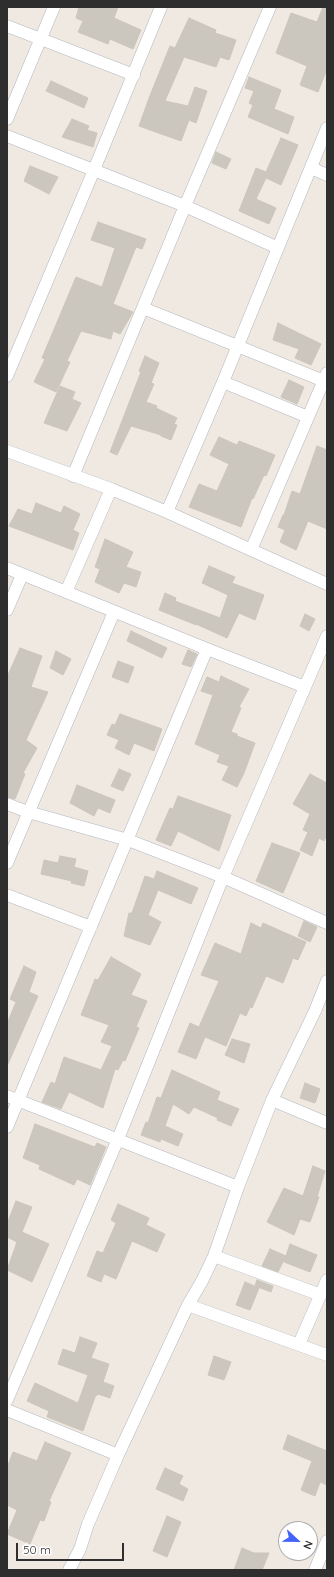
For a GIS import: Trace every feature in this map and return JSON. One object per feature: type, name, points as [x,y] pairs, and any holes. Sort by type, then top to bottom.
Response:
[{"type":"street","points":[[7,119],[54,7]]},
{"type":"street","points":[[7,376],[134,75],[161,7]]},
{"type":"street","points":[[73,476],[144,308],[185,206],[270,7]]},
{"type":"street","points":[[7,26],[134,75]]},
{"type":"street","points":[[167,512],[238,346],[327,128]]},
{"type":"street","points":[[7,136],[185,206],[278,248]]},
{"type":"street","points":[[310,168],[327,175]]},
{"type":"street","points":[[144,308],[238,346],[325,377],[251,550]]},
{"type":"street","points":[[223,382],[308,417]]},
{"type":"street","points":[[7,451],[167,512],[327,584]]},
{"type":"street","points":[[66,592],[111,490]]},
{"type":"street","points":[[7,568],[305,687]]},
{"type":"street","points":[[7,610],[22,575]]},
{"type":"street","points":[[7,862],[114,612]]},
{"type":"street","points":[[7,1400],[118,1139],[223,877],[327,636]]},
{"type":"street","points":[[7,1128],[13,1098],[91,927],[208,649]]},
{"type":"street","points":[[7,804],[28,812],[128,840],[223,877],[327,923]]},
{"type":"street","points":[[7,895],[91,927]]},
{"type":"street","points":[[69,1570],[80,1549],[88,1524],[118,1455],[188,1305],[214,1256],[238,1187],[272,1100],[324,995],[327,981]]},
{"type":"street","points":[[13,1098],[238,1187]]},
{"type":"street","points":[[272,1100],[327,1123]]},
{"type":"street","points":[[214,1256],[320,1295]]},
{"type":"street","points":[[299,1344],[327,1280]]},
{"type":"street","points":[[188,1305],[327,1355]]},
{"type":"street","points":[[7,1410],[118,1455]]},
{"type":"street","points":[[315,1570],[327,1542]]},
{"type":"building","points":[[79,7],[118,7],[114,18],[141,30],[133,49],[110,39],[108,44],[78,32],[83,21],[76,18]]},
{"type":"building","points":[[323,7],[327,7],[327,69],[318,92],[300,85],[307,66],[276,53],[291,13],[317,22]]},
{"type":"building","points":[[189,18],[216,30],[215,33],[236,40],[229,60],[220,57],[216,67],[184,57],[165,101],[188,106],[195,87],[207,91],[196,123],[189,120],[181,141],[139,126],[170,46],[175,48]]},
{"type":"building","points":[[249,77],[281,90],[274,109],[294,117],[288,134],[248,117],[253,105],[249,103],[254,91],[245,88]]},
{"type":"building","points":[[51,81],[88,98],[84,108],[46,91]]},
{"type":"building","points":[[72,119],[89,126],[87,130],[97,133],[93,147],[62,137]]},
{"type":"building","points":[[281,138],[298,145],[281,185],[266,178],[256,199],[276,208],[269,224],[239,211],[256,168],[266,172]]},
{"type":"building","points":[[216,152],[231,159],[226,169],[212,163]]},
{"type":"building","points":[[30,166],[58,177],[49,194],[24,181]]},
{"type":"building","points":[[98,222],[146,239],[142,249],[136,247],[113,304],[133,312],[120,334],[113,331],[111,339],[81,331],[67,361],[70,362],[56,392],[34,382],[45,359],[42,358],[76,277],[102,287],[115,248],[91,240]]},
{"type":"building","points":[[278,323],[321,344],[311,365],[295,358],[299,349],[273,340]]},
{"type":"building","points":[[145,356],[159,363],[151,383],[154,384],[146,402],[157,406],[156,408],[177,418],[174,424],[177,425],[171,440],[161,435],[131,426],[117,455],[110,452],[141,372],[139,371]]},
{"type":"building","points":[[289,380],[304,387],[297,404],[281,397]]},
{"type":"building","points":[[60,386],[75,392],[72,399],[81,403],[67,431],[44,423]]},
{"type":"building","points":[[219,437],[237,445],[239,441],[275,455],[266,476],[264,475],[253,499],[252,498],[241,527],[189,507],[199,484],[217,491],[229,464],[210,455]]},
{"type":"building","points":[[317,446],[327,450],[327,529],[308,521],[296,550],[280,542],[285,530],[278,527],[284,515],[292,491],[300,494]]},
{"type":"building","points":[[36,503],[61,513],[64,506],[80,514],[73,530],[79,533],[73,550],[9,526],[18,509],[32,514]]},
{"type":"building","points":[[105,539],[133,552],[126,567],[141,572],[136,587],[124,583],[119,593],[95,582],[100,569],[95,567]]},
{"type":"building","points":[[209,566],[235,577],[232,583],[264,595],[255,620],[239,613],[227,638],[159,610],[165,593],[176,598],[175,601],[220,618],[228,595],[202,583]]},
{"type":"building","points":[[305,614],[315,619],[309,631],[300,626]]},
{"type":"building","points":[[131,631],[167,648],[162,658],[127,641]]},
{"type":"building","points":[[20,648],[42,656],[31,687],[48,692],[26,740],[37,748],[23,773],[25,774],[15,799],[7,797],[7,677]]},
{"type":"building","points":[[188,650],[197,654],[191,667],[182,664]]},
{"type":"building","points":[[56,651],[71,659],[63,675],[50,668]]},
{"type":"building","points":[[118,661],[134,667],[128,683],[112,677]]},
{"type":"building","points":[[221,676],[249,689],[239,707],[241,708],[231,732],[255,743],[237,787],[222,780],[229,766],[217,762],[220,755],[195,744],[213,695],[201,691],[207,677],[219,682]]},
{"type":"building","points":[[120,714],[162,729],[154,751],[134,743],[129,755],[115,748],[119,740],[107,735],[112,724],[115,725]]},
{"type":"building","points":[[119,769],[131,774],[123,791],[111,786]]},
{"type":"building","points":[[310,774],[327,783],[327,834],[324,841],[319,838],[312,856],[300,850],[308,832],[303,830],[310,814],[293,804]]},
{"type":"building","points":[[77,785],[115,800],[110,813],[98,808],[94,816],[70,803]]},
{"type":"building","points":[[178,796],[231,815],[219,851],[178,831],[171,846],[156,840],[170,808],[173,809]]},
{"type":"building","points":[[272,843],[300,853],[283,893],[256,881]]},
{"type":"building","points":[[60,856],[76,859],[74,867],[88,871],[84,886],[71,883],[72,881],[41,874],[44,860],[58,863]]},
{"type":"building","points":[[157,871],[198,888],[191,904],[158,890],[148,915],[161,922],[150,945],[124,936],[129,913],[132,913],[145,876],[154,879]]},
{"type":"building","points":[[304,921],[317,927],[310,942],[298,936]]},
{"type":"building","points":[[251,923],[261,928],[263,923],[306,942],[298,960],[293,958],[283,983],[266,976],[252,1008],[250,1007],[246,1016],[240,1013],[226,1046],[205,1037],[196,1059],[178,1052],[190,1023],[199,1027],[219,981],[201,975],[215,943],[241,954]]},
{"type":"building","points":[[111,957],[141,974],[131,995],[147,1001],[136,1027],[139,1028],[125,1061],[123,1060],[118,1070],[115,1069],[103,1108],[69,1092],[61,1109],[42,1102],[51,1082],[55,1084],[64,1057],[101,1070],[112,1046],[101,1042],[109,1025],[81,1015],[95,979],[98,980]]},
{"type":"building","points":[[24,966],[36,972],[29,992],[38,996],[7,1066],[7,1024],[16,1002],[10,999]]},
{"type":"building","points":[[232,1039],[250,1044],[244,1063],[225,1055]]},
{"type":"building","points":[[172,1070],[220,1092],[217,1100],[239,1109],[231,1126],[194,1107],[189,1114],[173,1104],[165,1126],[183,1134],[178,1146],[161,1139],[160,1142],[141,1135],[146,1122],[148,1123],[157,1097],[161,1098]]},
{"type":"building","points":[[305,1083],[320,1089],[315,1103],[300,1098]]},
{"type":"building","points":[[35,1124],[95,1147],[97,1143],[106,1147],[90,1185],[77,1179],[74,1185],[39,1169],[40,1165],[23,1158]]},
{"type":"building","points":[[313,1166],[325,1171],[317,1197],[319,1197],[310,1222],[300,1219],[294,1235],[267,1222],[284,1188],[303,1196]]},
{"type":"building","points":[[16,1201],[32,1207],[22,1232],[49,1244],[32,1282],[7,1270],[17,1242],[7,1237],[7,1224]]},
{"type":"building","points":[[118,1204],[149,1218],[146,1225],[165,1234],[157,1252],[132,1241],[116,1279],[104,1274],[101,1282],[87,1276],[97,1251],[103,1253],[116,1223],[111,1220]]},
{"type":"building","points":[[290,1244],[317,1255],[310,1272],[284,1262]]},
{"type":"building","points":[[270,1249],[286,1256],[278,1272],[262,1266]]},
{"type":"building","points":[[257,1280],[273,1286],[271,1292],[255,1286]]},
{"type":"building","points":[[245,1282],[259,1288],[250,1310],[236,1305]]},
{"type":"building","points":[[80,1337],[97,1343],[91,1358],[109,1364],[103,1382],[114,1386],[110,1398],[98,1394],[95,1397],[83,1431],[47,1417],[49,1411],[27,1401],[35,1383],[78,1403],[88,1375],[58,1364],[63,1349],[75,1353]]},
{"type":"building","points":[[214,1356],[231,1362],[224,1380],[208,1375]]},
{"type":"building","points":[[288,1435],[327,1451],[327,1485],[320,1482],[315,1496],[301,1490],[312,1461],[283,1449]]},
{"type":"building","points":[[45,1442],[71,1453],[49,1501],[51,1502],[44,1521],[40,1520],[30,1544],[7,1534],[17,1510],[7,1505],[7,1468],[13,1452],[37,1461]]},
{"type":"building","points":[[165,1468],[183,1476],[179,1484],[188,1489],[183,1501],[156,1489]]},
{"type":"building","points":[[167,1516],[181,1522],[167,1557],[153,1551]]},
{"type":"building","points":[[242,1548],[254,1553],[269,1553],[262,1570],[234,1570]]}]
